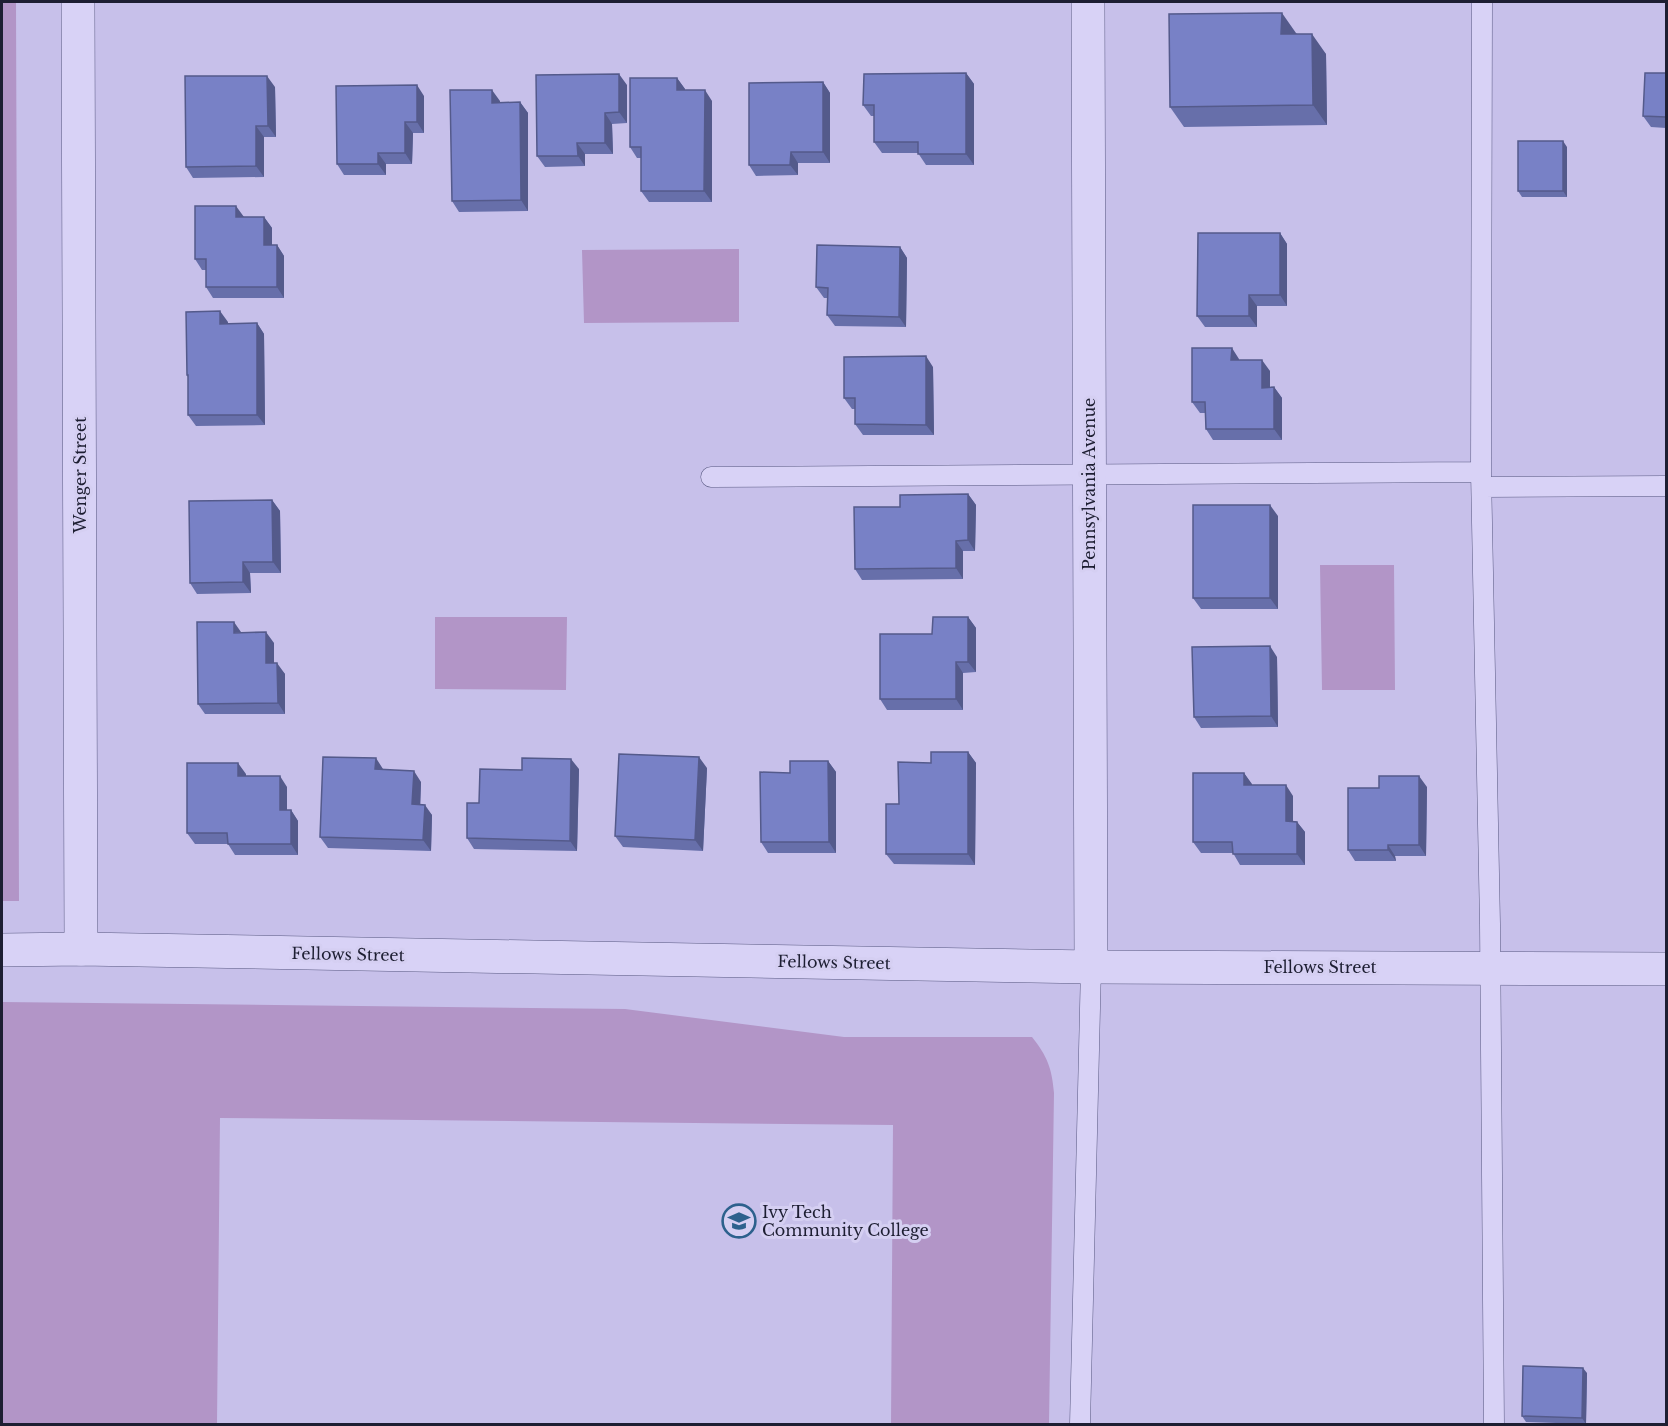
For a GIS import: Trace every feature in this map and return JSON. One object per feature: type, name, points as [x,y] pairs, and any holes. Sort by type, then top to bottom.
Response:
[{"type":"street","name":"Wenger Street","points":[[78,2],[81,949]]},
{"type":"street","name":"Pennsylvania Avenue","points":[[1088,2],[1091,967]]},
{"type":"street","name":"Fellows Street","points":[[2,950],[81,949],[1091,967],[1666,969]]},
{"type":"lane","points":[[1482,2],[1481,479],[1490,968],[1494,1425]]},
{"type":"lane","points":[[711,477],[1089,473],[1481,479],[1666,486]]},
{"type":"lane","points":[[1080,1425],[1091,967]]},
{"type":"shaded area","points":[[2,2],[16,2],[19,901],[2,901]]},
{"type":"shaded area","points":[[739,249],[739,322],[584,323],[582,250]]},
{"type":"shaded area","points":[[1320,565],[1394,565],[1395,690],[1322,690]]},
{"type":"shaded area","points":[[435,617],[567,617],[566,690],[435,689]]},
{"type":"shaded area","points":[[2,1002],[625,1009],[844,1037],[1032,1037],[1048,1063],[1054,1093],[1049,1424],[891,1424],[893,1125],[220,1118],[217,1424],[2,1424]]},
{"type":"building","points":[[1282,13],[1281,34],[1312,34],[1313,105],[1170,107],[1169,14]]},
{"type":"building","points":[[966,73],[966,154],[918,154],[918,142],[874,142],[874,105],[863,105],[864,74]]},
{"type":"building","points":[[1645,73],[1666,73],[1666,117],[1643,116]]},
{"type":"building","points":[[619,74],[619,112],[605,113],[605,143],[577,143],[578,156],[537,156],[536,75]]},
{"type":"building","points":[[185,76],[267,76],[268,126],[256,126],[256,166],[186,167]]},
{"type":"building","points":[[630,78],[677,78],[677,90],[705,90],[704,191],[641,191],[641,147],[630,147]]},
{"type":"building","points":[[823,82],[823,152],[791,152],[790,165],[749,165],[749,83]]},
{"type":"building","points":[[417,85],[417,122],[405,122],[405,153],[378,153],[378,164],[337,164],[336,86]]},
{"type":"building","points":[[450,90],[492,90],[492,103],[520,102],[521,200],[452,201]]},
{"type":"building","points":[[1518,141],[1563,141],[1563,191],[1518,191]]},
{"type":"building","points":[[195,206],[236,206],[236,217],[264,217],[264,245],[277,245],[277,287],[206,287],[206,259],[195,259]]},
{"type":"building","points":[[1198,233],[1280,233],[1280,295],[1249,295],[1249,316],[1197,316]]},
{"type":"building","points":[[817,245],[900,247],[899,317],[827,315],[828,288],[816,287]]},
{"type":"building","points":[[220,311],[220,324],[257,323],[257,415],[188,415],[186,312]]},
{"type":"building","points":[[1192,348],[1232,348],[1231,360],[1262,360],[1262,388],[1274,387],[1274,429],[1206,429],[1205,402],[1192,402]]},
{"type":"building","points":[[926,356],[926,425],[855,424],[855,398],[844,398],[844,357]]},
{"type":"building","points":[[968,494],[968,540],[956,541],[956,568],[855,569],[854,507],[900,507],[900,495]]},
{"type":"building","points":[[272,500],[273,562],[243,562],[243,582],[190,583],[189,501]]},
{"type":"building","points":[[1193,505],[1270,505],[1270,598],[1193,598]]},
{"type":"building","points":[[933,617],[968,617],[968,662],[956,662],[956,699],[880,699],[880,634],[932,634]]},
{"type":"building","points":[[197,622],[234,622],[234,633],[266,632],[266,663],[277,663],[278,703],[198,704]]},
{"type":"building","points":[[1270,646],[1271,716],[1194,717],[1192,647]]},
{"type":"building","points":[[931,752],[968,752],[968,854],[886,854],[886,804],[899,804],[898,762],[931,763]]},
{"type":"building","points":[[619,754],[699,757],[695,840],[615,836]]},
{"type":"building","points":[[323,757],[376,758],[375,769],[414,771],[412,804],[425,805],[423,840],[320,837]]},
{"type":"building","points":[[522,758],[571,759],[570,841],[467,838],[467,803],[479,803],[480,769],[522,770]]},
{"type":"building","points":[[790,761],[828,761],[829,842],[761,842],[760,772],[790,773]]},
{"type":"building","points":[[187,763],[238,763],[238,776],[280,776],[280,810],[291,810],[291,844],[228,844],[227,833],[187,833]]},
{"type":"building","points":[[1193,773],[1244,773],[1244,785],[1286,785],[1286,821],[1297,822],[1297,854],[1233,854],[1232,842],[1193,842]]},
{"type":"building","points":[[1379,776],[1419,776],[1419,845],[1388,845],[1388,850],[1348,850],[1348,788],[1379,788]]},
{"type":"building","points":[[1523,1366],[1583,1368],[1582,1418],[1522,1416]]},
{"type":"place","name":"Ivy Tech Community College","points":[[739,1221]]}]
